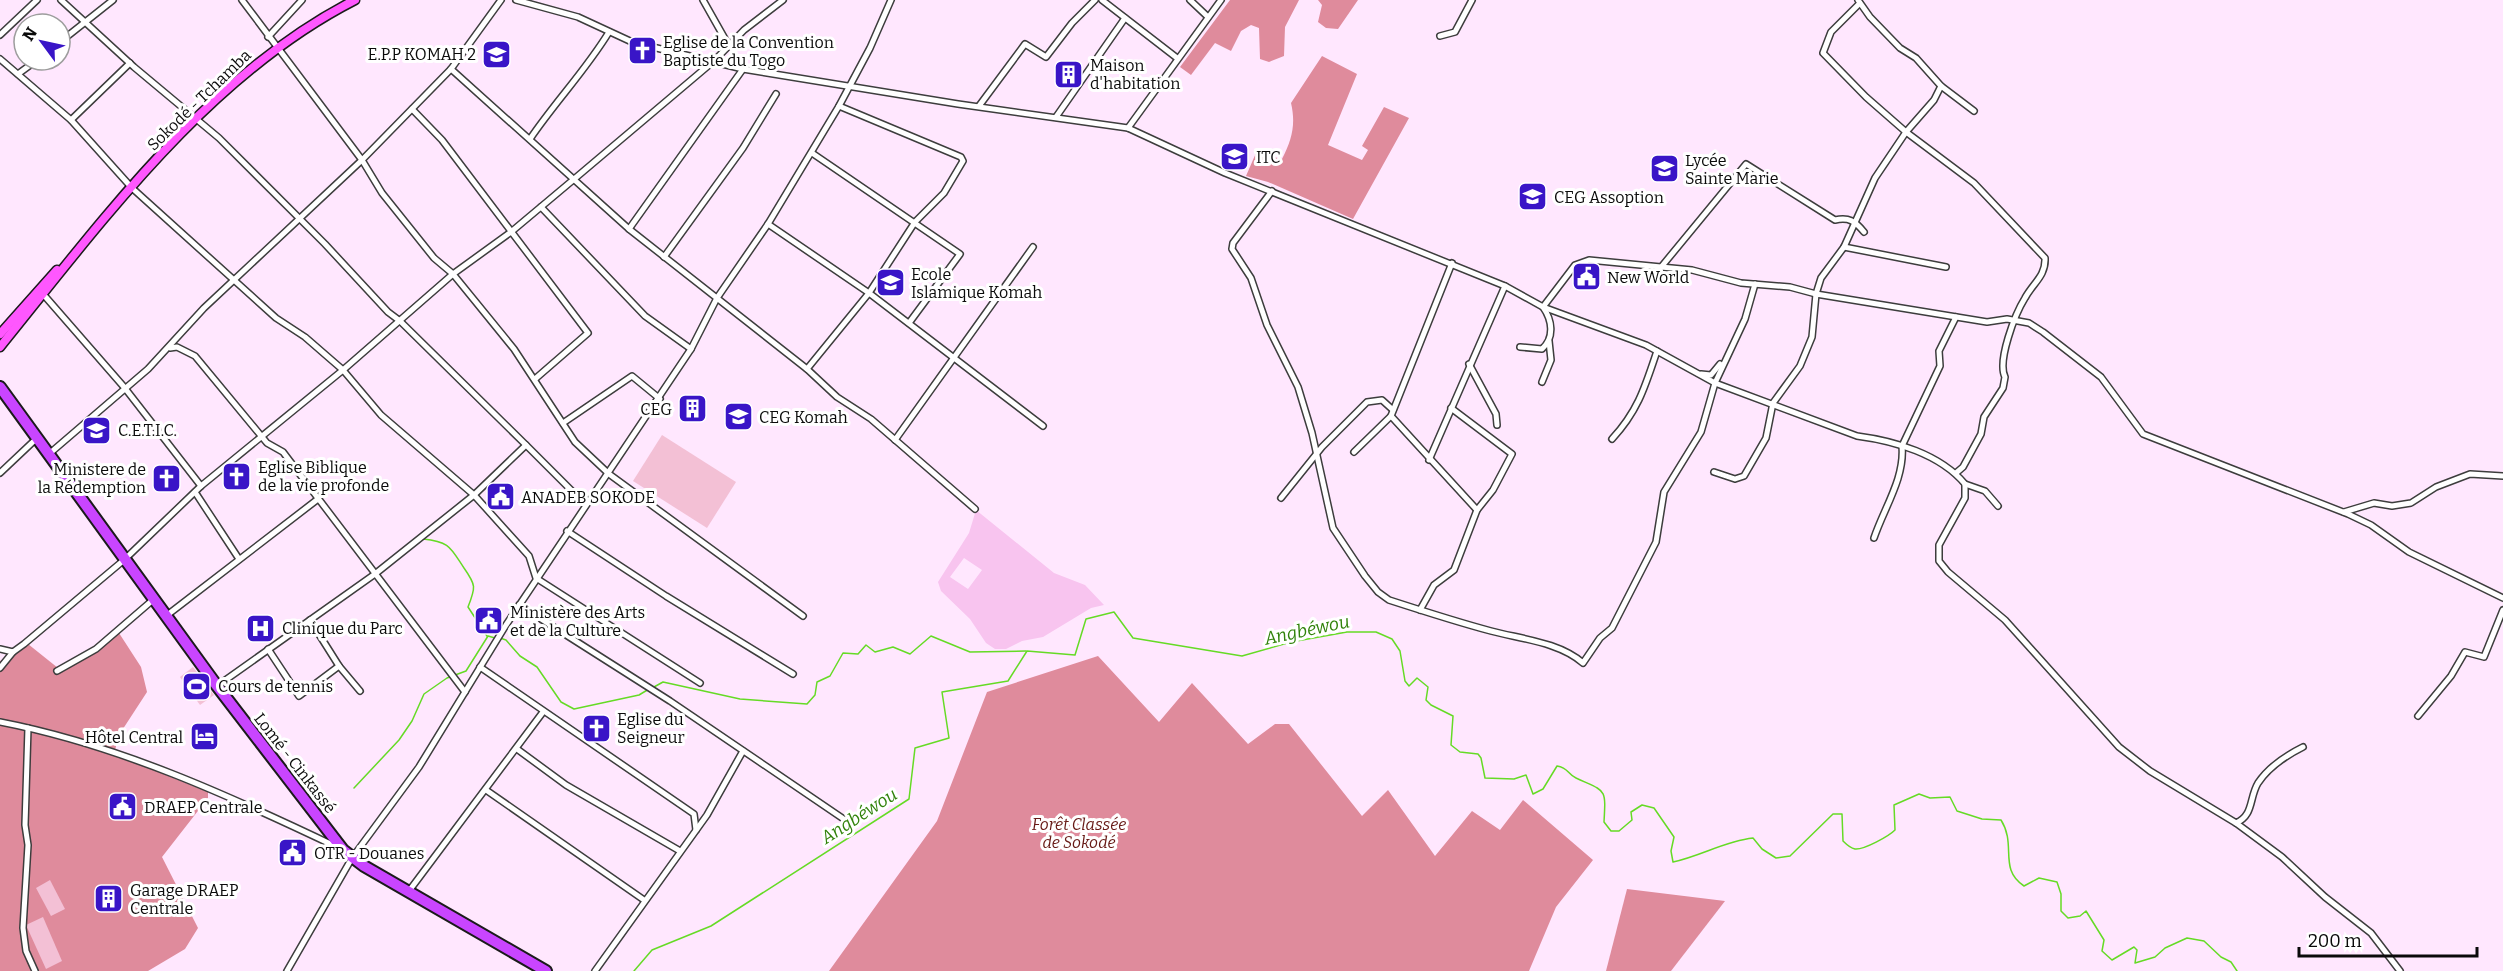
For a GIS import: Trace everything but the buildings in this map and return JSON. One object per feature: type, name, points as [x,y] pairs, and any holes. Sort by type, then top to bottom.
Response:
[{"type":"highway","name":"Lomé - Cinkassé","points":[[0,387],[47,455],[217,686],[343,850],[352,858],[409,892],[546,971]]},
{"type":"main road","name":"Sokodé - Tchamba","points":[[0,334],[195,120],[276,48],[355,0]]},
{"type":"main road","name":"Sokodé - Tchamba","points":[[0,347],[83,244]]},
{"type":"street","points":[[0,35],[37,0]]},
{"type":"street","points":[[61,0],[195,120],[219,138],[300,219],[387,312],[400,321],[585,504]]},
{"type":"street","points":[[72,33],[114,0]]},
{"type":"street","points":[[242,0],[362,160],[382,193],[434,258],[453,274],[488,314],[535,379],[575,442],[609,474],[803,616]]},
{"type":"street","points":[[268,37],[302,0]]},
{"type":"street","points":[[47,455],[170,348],[190,322],[362,160],[451,69],[501,0]]},
{"type":"street","points":[[516,0],[578,17],[632,42],[715,60],[743,69],[1128,128],[1272,191],[1452,263],[1504,286],[1543,307],[1590,326],[1609,329],[1658,351],[1715,383],[1857,435],[1902,446],[1932,459],[1956,473],[1965,484],[1985,490],[1998,507]]},
{"type":"street","points":[[703,0],[729,46]]},
{"type":"street","points":[[0,668],[13,652],[124,560],[201,486],[343,370],[453,274],[541,207],[715,60],[744,30],[783,0]]},
{"type":"street","points":[[287,971],[352,858],[419,767],[536,578],[585,504],[609,474],[660,399],[691,349],[717,298],[768,224],[812,153],[849,87],[891,0]]},
{"type":"street","points":[[979,106],[1025,44],[1046,57],[1072,23],[1095,0]]},
{"type":"street","points":[[1102,0],[1176,58]]},
{"type":"street","points":[[1190,0],[1208,17]]},
{"type":"street","points":[[1128,128],[1176,58],[1221,0]]},
{"type":"street","points":[[1440,36],[1455,32],[1469,1]]},
{"type":"street","points":[[1956,473],[1981,434],[1984,417],[2003,388],[2005,377],[2001,369],[2002,361],[2014,320],[2025,297],[2043,273],[2045,258],[1974,183],[1906,132],[1866,97],[1823,52],[1831,32],[1859,2],[1900,48],[1916,58],[1941,86],[1974,111]]},
{"type":"street","points":[[1056,117],[1125,18]]},
{"type":"street","points":[[530,139],[549,111],[591,61],[609,32]]},
{"type":"street","points":[[0,59],[71,120],[132,188],[276,318],[305,337],[343,370],[381,415],[474,495],[529,556],[536,578],[700,683]]},
{"type":"street","points":[[71,120],[130,63]]},
{"type":"street","points":[[451,69],[629,229],[807,369],[837,397],[871,419],[975,508]]},
{"type":"street","points":[[629,229],[659,190],[743,69]]},
{"type":"street","points":[[1713,472],[1736,479],[1744,476],[1766,438],[1773,403],[1800,366],[1812,337],[1816,294],[1821,278],[1844,247],[1875,178],[1906,132],[1934,100],[1941,86]]},
{"type":"street","points":[[664,257],[744,148],[776,94]]},
{"type":"street","points":[[807,369],[869,292],[915,222],[944,193],[963,161],[961,157],[839,106]]},
{"type":"street","points":[[412,109],[442,140],[588,333],[535,379]]},
{"type":"street","points":[[812,153],[960,254],[909,323]]},
{"type":"street","points":[[1662,267],[1746,164],[1835,220],[1845,218],[1856,222],[1864,232]]},
{"type":"street","points":[[1272,191],[1233,243],[1232,249],[1251,278],[1267,325],[1298,387],[1330,520],[1346,550],[1378,592],[1389,600],[1492,631],[1522,637],[1571,655],[1583,663],[1600,638],[1612,628],[1656,542],[1664,492],[1701,432],[1715,383],[1744,319],[1755,284]]},
{"type":"street","points":[[541,207],[645,316],[691,349]]},
{"type":"street","points":[[768,224],[869,292],[1043,426]]},
{"type":"street","points":[[1844,247],[1946,267]]},
{"type":"street","points":[[895,440],[1033,248]]},
{"type":"street","points":[[1543,307],[1568,273],[1580,262],[1589,260],[1662,267],[1987,322],[2014,320],[2029,323],[2101,377],[2143,434],[2371,525],[2409,552],[2503,598]]},
{"type":"street","points":[[1354,452],[1392,413],[1452,263]]},
{"type":"street","points":[[1429,460],[1504,286]]},
{"type":"street","points":[[43,294],[124,387],[201,486]]},
{"type":"street","points":[[1542,382],[1551,360],[1549,339],[1551,320],[1543,307]]},
{"type":"street","points":[[1874,538],[1893,493],[1903,460],[1902,446],[1940,366],[1939,351],[1956,317]]},
{"type":"street","points":[[1520,347],[1542,349],[1549,339]]},
{"type":"street","points":[[170,348],[177,347],[195,356],[267,443],[283,452],[465,692]]},
{"type":"street","points":[[1612,439],[1629,421],[1639,404],[1658,351]]},
{"type":"street","points":[[1697,374],[1711,375],[1730,351]]},
{"type":"street","points":[[1469,364],[1496,414],[1497,425]]},
{"type":"street","points":[[562,423],[632,376],[660,399]]},
{"type":"street","points":[[1281,498],[1316,455],[1367,402],[1383,400],[1429,460],[1477,510]]},
{"type":"street","points":[[1420,610],[1434,585],[1454,570],[1477,510],[1492,490],[1512,454],[1451,408]]},
{"type":"street","points":[[0,473],[36,439]]},
{"type":"street","points":[[217,686],[375,574],[474,495],[526,445]]},
{"type":"street","points":[[2342,512],[2374,503],[2392,506],[2410,503],[2436,487],[2470,474],[2503,476]]},
{"type":"street","points":[[1965,484],[1965,498],[1939,545],[1937,553],[1943,567],[2005,620],[2119,747],[2150,771],[2236,823],[2282,857],[2325,897],[2371,933],[2400,971]]},
{"type":"street","points":[[195,492],[239,559]]},
{"type":"street","points":[[166,616],[318,499]]},
{"type":"street","points":[[567,531],[666,596],[793,674]]},
{"type":"street","points":[[57,671],[96,649],[153,599]]},
{"type":"street","points":[[519,605],[670,700],[851,824]]},
{"type":"street","points":[[2418,716],[2451,676],[2465,652],[2484,657],[2503,610]]},
{"type":"street","points":[[310,620],[339,666],[360,691]]},
{"type":"street","points":[[0,649],[13,652]]},
{"type":"street","points":[[268,650],[299,696],[339,666]]},
{"type":"street","points":[[480,667],[694,814],[706,815]]},
{"type":"street","points":[[409,892],[543,712]]},
{"type":"street","points":[[0,722],[121,754],[233,798],[343,850]]},
{"type":"street","points":[[28,728],[25,825],[28,845],[23,928],[26,951],[35,971]]},
{"type":"street","points":[[2236,823],[2247,816],[2258,784],[2270,770],[2302,747]]},
{"type":"street","points":[[517,748],[566,785],[680,851]]},
{"type":"street","points":[[595,971],[696,830],[743,751]]},
{"type":"street","points":[[486,790],[645,900]]},
{"type":"street","points":[[694,814],[696,830]]},
{"type":"shaded area","points":[[662,435],[736,482],[707,528],[633,481]]},
{"type":"shaded area","points":[[976,510],[1054,573],[1085,585],[1104,605],[1091,608],[1043,637],[1022,641],[1006,649],[995,649],[986,643],[970,619],[941,591],[938,582],[969,533]],"holes":[[[964,558],[982,570],[968,589],[950,577]]]},
{"type":"shaded area","name":"Cours de tennis","points":[[193,667],[214,695],[200,705],[180,677]]},
{"type":"shaded area","points":[[50,880],[65,909],[51,916],[36,888]]},
{"type":"shaded area","points":[[43,917],[62,961],[46,969],[26,925]]},
{"type":"green space","points":[[1230,0],[1299,0],[1285,27],[1284,56],[1269,62],[1260,59],[1259,28],[1251,25],[1241,31],[1231,51],[1215,43],[1191,75],[1180,67]]},
{"type":"green space","points":[[1318,0],[1358,0],[1338,29],[1326,28],[1318,22],[1322,5]]},
{"type":"green space","points":[[1322,56],[1357,74],[1328,145],[1362,160],[1368,150],[1362,146],[1384,107],[1409,118],[1353,219],[1268,182],[1246,176],[1256,153],[1282,159],[1292,132],[1291,103]]},
{"type":"green space","points":[[119,633],[141,667],[147,692],[119,735],[114,754],[208,792],[208,798],[162,857],[198,928],[185,949],[148,971],[0,971],[0,661],[28,644],[63,672]]},
{"type":"green space","name":"Forêt Classée de Sokodé","points":[[1098,656],[1159,722],[1192,683],[1248,744],[1275,724],[1289,724],[1362,816],[1388,790],[1435,856],[1472,811],[1500,830],[1523,800],[1593,860],[1556,907],[1529,971],[829,971],[937,821],[987,692]]},
{"type":"green space","points":[[1627,889],[1725,901],[1671,971],[1606,971]]},
{"type":"waterway","points":[[423,539],[439,542],[448,547],[468,574],[473,583],[468,607],[487,636]]},
{"type":"waterway","name":"Angbéwou","points":[[634,971],[652,950],[711,926],[909,799],[915,748],[949,738],[942,692],[1008,681],[1027,651],[1075,655],[1086,619],[1114,612],[1133,638],[1242,656],[1291,642],[1347,632],[1376,632],[1392,639],[1400,651],[1405,681],[1409,686],[1417,678],[1428,687],[1426,700],[1453,716],[1451,745],[1460,752],[1478,754],[1485,778],[1514,779],[1526,775],[1533,794],[1543,789],[1557,766],[1561,767],[1602,792],[1605,802],[1604,822],[1611,831],[1619,831],[1632,820],[1631,812],[1642,805],[1654,808],[1674,837],[1671,851],[1673,862],[1733,842],[1753,838],[1762,849],[1776,858],[1790,856],[1833,814],[1842,814],[1843,841],[1851,848],[1859,849],[1895,830],[1894,805],[1919,794],[1930,798],[1950,797],[1957,811],[1982,819],[2001,820],[2006,829],[2010,864],[2016,879],[2024,886],[2039,878],[2057,882],[2061,894],[2061,911],[2068,918],[2080,916],[2086,911],[2104,940],[2102,951],[2112,960],[2134,947],[2137,950],[2135,963],[2155,957],[2165,948],[2187,938],[2204,941],[2221,957],[2231,962],[2237,971]]},
{"type":"waterway","points":[[354,788],[399,740],[412,721],[424,694],[447,678],[466,671],[488,636],[495,638]]},
{"type":"waterway","points":[[654,687],[663,682],[740,699],[807,704],[815,695],[817,682],[830,676],[843,653],[858,654],[866,645],[875,652],[893,647],[910,654],[931,636],[970,652],[1026,651]]},
{"type":"waterway","points":[[500,638],[506,640],[520,656],[537,667],[561,702],[574,709],[639,695],[649,689]]},
{"type":"place","name":"Eglise de la Convention Baptiste du Togo","points":[[642,51]]},
{"type":"place","name":"E.P.P KOMAH 2","points":[[497,54]]},
{"type":"place","name":"Maison d'habitation","points":[[1069,74]]},
{"type":"place","name":"ITC","points":[[1235,157]]},
{"type":"place","name":"Lycée Sainte Marie","points":[[1664,169]]},
{"type":"place","name":"CEG Assoption","points":[[1533,197]]},
{"type":"place","name":"New World","points":[[1586,277]]},
{"type":"place","name":"Ecole Islamique Komah","points":[[890,283]]},
{"type":"place","name":"CEG","points":[[693,409]]},
{"type":"place","name":"CEG Komah","points":[[738,417]]},
{"type":"place","name":"C.E.T.I.C.","points":[[97,430]]},
{"type":"place","name":"Eglise Biblique de la vie profonde","points":[[237,476]]},
{"type":"place","name":"Ministere de la Rédemption","points":[[167,478]]},
{"type":"place","name":"ANADEB SOKODE","points":[[500,497]]},
{"type":"place","name":"Ministère des Arts et de la Culture","points":[[489,621]]},
{"type":"place","name":"Clinique du Parc","points":[[261,628]]},
{"type":"place","name":"Cours de tennis","points":[[197,686]]},
{"type":"place","name":"Eglise du Seigneur","points":[[596,728]]},
{"type":"place","name":"Hôtel Central","points":[[204,737]]},
{"type":"place","name":"DRAEP Centrale","points":[[123,807]]},
{"type":"place","name":"OTR - Douanes","points":[[293,853]]},
{"type":"place","name":"Garage DRAEP Centrale","points":[[109,899]]}]
